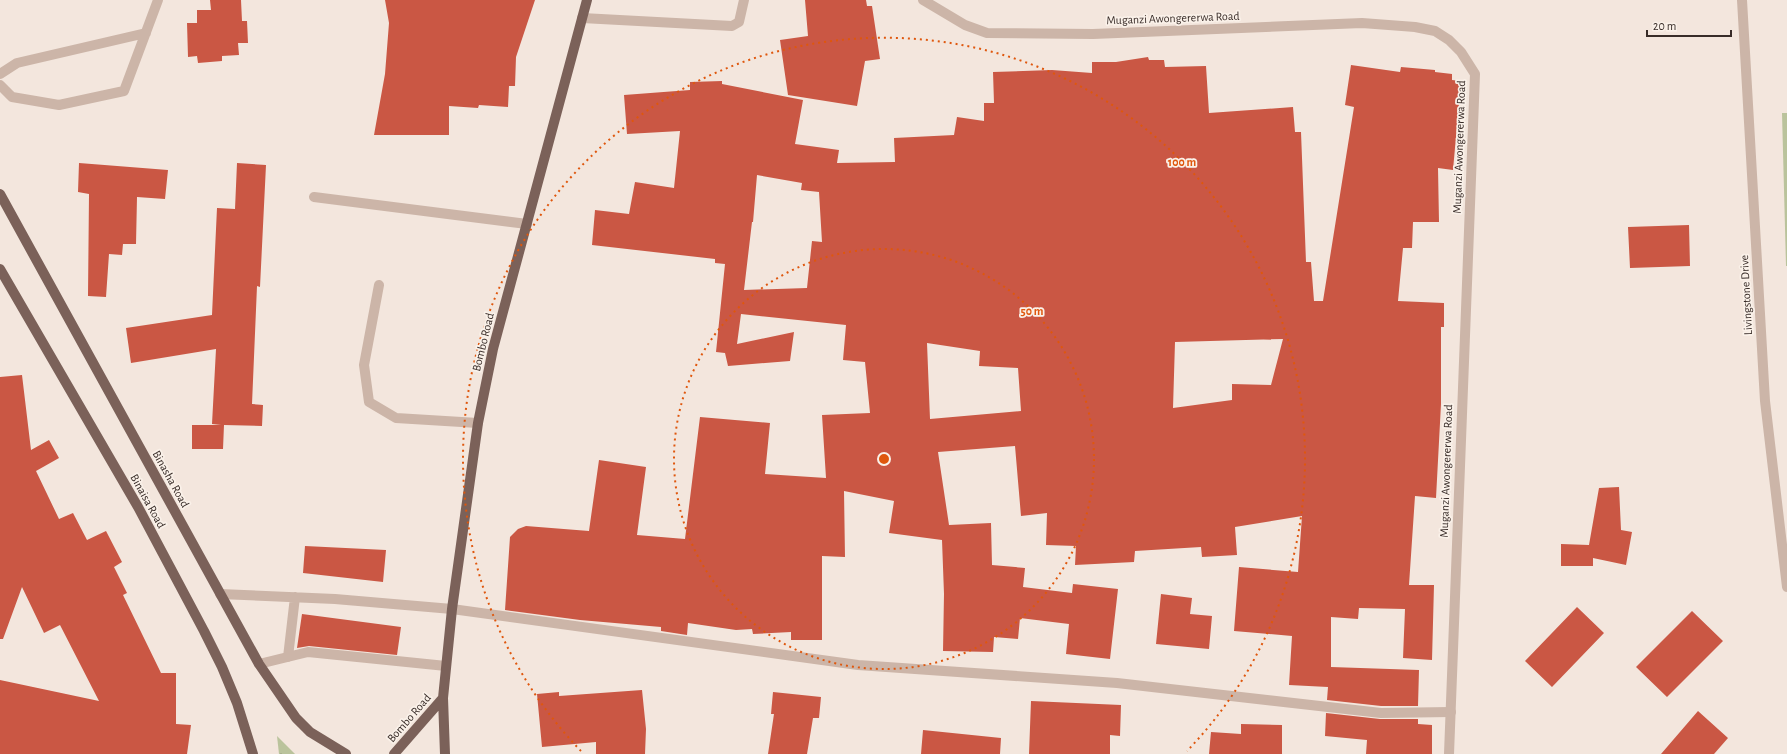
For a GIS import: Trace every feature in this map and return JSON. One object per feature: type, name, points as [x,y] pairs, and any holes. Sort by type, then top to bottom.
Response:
[{"type":"main road","name":"Bombo Road","points":[[445,754],[443,698],[446,666],[452,609],[478,423],[493,349],[587,0]]},
{"type":"main road","name":"Binasha Road","points":[[0,194],[259,664],[296,718],[310,732],[346,754]]},
{"type":"main road","name":"Binaisa Road","points":[[0,270],[138,507],[204,632],[222,667],[237,703],[253,754]]},
{"type":"main road","name":"Bombo Road","points":[[394,754],[443,698]]},
{"type":"street","points":[[0,85],[12,98],[59,104],[124,91],[158,0]]},
{"type":"street","points":[[582,18],[732,26],[739,22],[744,0]]},
{"type":"street","name":"Muganzi Awongererwa Road","points":[[923,0],[965,25],[987,33],[1093,34],[1362,23],[1415,27],[1435,31],[1450,40],[1461,52],[1475,74],[1449,754]]},
{"type":"street","name":"Livingstone Drive","points":[[1742,0],[1765,401],[1787,587]]},
{"type":"street","points":[[0,74],[17,64],[146,33]]},
{"type":"street","points":[[314,197],[527,224]]},
{"type":"street","points":[[379,285],[364,365],[369,402],[396,418],[478,423]]},
{"type":"street","points":[[220,594],[335,599],[452,609],[858,665],[1117,683],[1381,713],[1451,712]]},
{"type":"street","points":[[288,657],[295,597]]},
{"type":"street","points":[[259,664],[308,652],[446,666]]},
{"type":"green space","points":[[1782,113],[1787,113],[1787,266],[1786,266]]},
{"type":"green space","points":[[277,736],[295,754],[279,754]]},
{"type":"building","points":[[210,0],[241,0],[242,21],[247,21],[248,43],[238,43],[239,55],[222,56],[222,61],[198,63],[197,56],[188,57],[187,23],[197,23],[197,10],[211,10]]},
{"type":"building","points":[[385,0],[535,0],[516,57],[515,86],[509,86],[508,107],[479,105],[478,108],[449,106],[449,135],[374,135],[385,74],[389,23]]},
{"type":"building","points":[[805,0],[866,0],[867,6],[872,6],[880,59],[865,61],[857,106],[788,95],[780,40],[808,36]]},
{"type":"building","points":[[1148,57],[1149,60],[1164,60],[1165,67],[1206,66],[1209,113],[1293,107],[1295,132],[1301,132],[1306,262],[1311,262],[1314,301],[1323,301],[1354,107],[1345,105],[1351,65],[1400,72],[1401,67],[1435,70],[1435,72],[1452,74],[1452,80],[1461,81],[1453,170],[1438,168],[1439,222],[1413,222],[1412,248],[1403,248],[1398,301],[1444,303],[1444,327],[1441,327],[1441,404],[1436,498],[1415,496],[1409,585],[1434,585],[1432,660],[1403,658],[1405,609],[1359,608],[1358,619],[1331,617],[1331,667],[1419,670],[1418,706],[1381,706],[1327,700],[1328,687],[1289,685],[1292,636],[1234,631],[1239,567],[1298,572],[1302,516],[1235,527],[1237,555],[1202,557],[1201,547],[1135,551],[1134,562],[1075,565],[1076,546],[1046,545],[1047,513],[1021,516],[1015,446],[938,452],[949,525],[991,523],[992,565],[1025,568],[1023,587],[1072,593],[1073,584],[1118,589],[1110,659],[1066,654],[1069,624],[1020,618],[1018,639],[994,637],[993,652],[943,651],[944,594],[942,540],[889,533],[894,501],[844,491],[845,557],[822,556],[822,640],[791,640],[791,632],[753,634],[752,629],[736,630],[688,623],[687,635],[661,631],[661,627],[580,620],[505,610],[510,537],[518,529],[526,526],[589,531],[599,460],[646,467],[637,535],[685,539],[700,417],[770,423],[765,474],[826,478],[822,415],[870,413],[865,362],[843,360],[846,325],[741,314],[737,344],[794,332],[790,361],[728,366],[725,353],[716,352],[725,264],[715,263],[715,259],[592,245],[595,210],[629,214],[635,182],[674,188],[680,131],[627,134],[624,95],[690,90],[690,82],[722,81],[722,84],[803,100],[795,144],[839,150],[837,163],[895,162],[894,138],[954,135],[957,117],[984,121],[984,103],[994,103],[993,72],[1052,70],[1092,73],[1092,62],[1116,62]],"holes":[[[757,175],[802,183],[801,190],[819,192],[822,242],[812,241],[807,288],[744,290],[753,222]],[[1283,339],[1271,385],[1232,384],[1232,400],[1173,408],[1175,342]],[[927,343],[980,351],[979,366],[1018,368],[1021,411],[930,419]]]},
{"type":"building","points":[[79,163],[168,170],[165,199],[137,197],[136,244],[123,244],[122,255],[109,254],[106,297],[88,296],[89,194],[78,192]]},
{"type":"building","points":[[237,163],[266,165],[260,287],[257,286],[252,404],[263,405],[262,426],[224,425],[223,449],[192,449],[192,425],[221,425],[212,424],[216,349],[131,363],[126,328],[212,315],[217,208],[235,209]]},
{"type":"building","points":[[1689,225],[1690,266],[1630,268],[1628,227]]},
{"type":"building","points":[[22,375],[31,450],[49,440],[59,458],[36,471],[59,519],[73,513],[87,540],[106,531],[122,562],[114,567],[127,593],[123,595],[161,673],[176,673],[176,724],[191,725],[187,754],[0,754],[0,680],[99,701],[60,625],[44,633],[22,587],[3,639],[0,639],[0,377]]},
{"type":"building","points":[[1619,487],[1621,530],[1632,532],[1626,565],[1593,558],[1593,566],[1561,566],[1561,544],[1589,545],[1599,488]]},
{"type":"building","points":[[305,546],[386,550],[383,582],[303,573]]},
{"type":"building","points":[[1161,594],[1192,598],[1190,614],[1212,616],[1209,649],[1156,644]]},
{"type":"building","points":[[1577,607],[1604,633],[1552,687],[1525,661]]},
{"type":"building","points":[[1692,611],[1723,641],[1667,697],[1636,667]]},
{"type":"building","points":[[302,614],[401,627],[397,655],[309,646],[297,648]]},
{"type":"building","points":[[642,690],[646,729],[645,754],[596,754],[596,742],[542,747],[537,694],[559,692],[559,696]]},
{"type":"building","points":[[773,692],[821,697],[819,718],[813,718],[807,754],[768,754],[774,714],[771,714]]},
{"type":"building","points":[[1031,701],[1121,705],[1120,736],[1110,735],[1110,754],[1029,754]]},
{"type":"building","points":[[1698,711],[1728,738],[1714,754],[1661,754]]},
{"type":"building","points":[[1326,713],[1380,719],[1418,719],[1418,724],[1432,725],[1432,754],[1366,754],[1367,740],[1325,736]]},
{"type":"building","points":[[1241,724],[1282,725],[1282,754],[1209,754],[1211,732],[1241,734]]},
{"type":"building","points":[[923,730],[1001,738],[1000,754],[921,754]]}]
